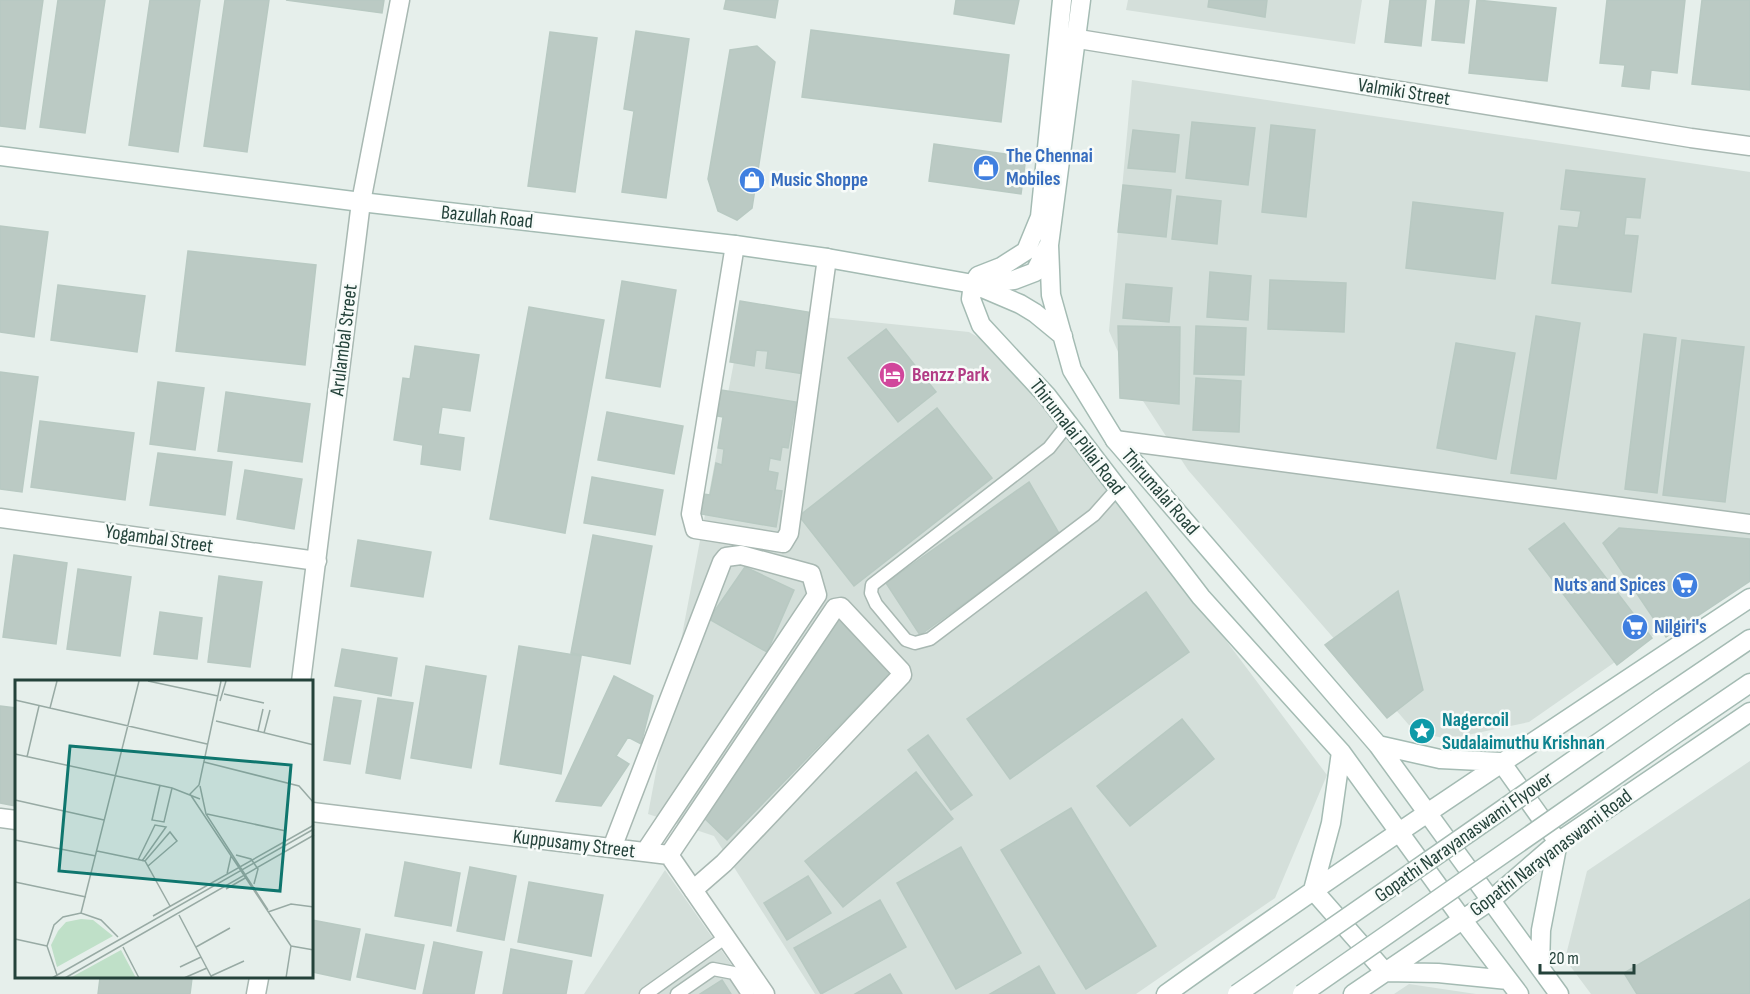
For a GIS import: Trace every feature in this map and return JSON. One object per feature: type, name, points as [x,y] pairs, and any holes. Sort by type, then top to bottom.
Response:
[{"type":"main road","name":"Arulambal Street","points":[[301,680],[361,202],[400,0]]},
{"type":"main road","points":[[973,284],[978,276],[1001,267],[1026,251],[1040,217],[1067,37],[1062,0]]},
{"type":"main road","name":"Thirumalai Road","points":[[1081,0],[1067,37],[1048,245],[1051,295],[1072,370],[1115,440],[1378,745],[1559,994]]},
{"type":"main road","name":"Valmiki Street","points":[[1067,37],[1750,146]]},
{"type":"main road","name":"Bazullah Road","points":[[0,156],[361,202],[735,245],[827,258],[973,284]]},
{"type":"main road","points":[[735,245],[691,514],[695,528],[783,543],[789,533],[827,258]]},
{"type":"main road","points":[[973,284],[1014,280],[1035,272],[1048,245]]},
{"type":"main road","points":[[973,284],[1020,304],[1063,336]]},
{"type":"main road","name":"Thirumalai Pillai Road","points":[[973,284],[971,299],[981,325],[1031,377],[1201,597],[1341,752],[1514,987]]},
{"type":"main road","points":[[1115,440],[1750,524]]},
{"type":"main road","name":"Yogambal Street","points":[[0,518],[317,561]]},
{"type":"main road","points":[[612,848],[722,562],[726,557],[741,555],[811,574],[817,595],[645,852]]},
{"type":"main road","points":[[1166,994],[1427,812],[1750,598]]},
{"type":"main road","points":[[693,890],[724,863],[902,675],[901,671],[842,607],[835,608],[669,855],[693,890],[726,937],[765,994]]},
{"type":"main road","name":"Gopathi Narayanaswami Flyover","points":[[1237,994],[1750,639]]},
{"type":"main road","name":"Gopathi Narayanaswami Flyover","points":[[1302,994],[1750,683]]},
{"type":"main road","name":"Gopathi Narayanaswami Road","points":[[1353,994],[1490,901],[1558,842],[1750,712]]},
{"type":"main road","points":[[1378,745],[1440,759],[1501,762]]},
{"type":"main road","points":[[1312,890],[1331,823],[1341,752]]},
{"type":"main road","points":[[1501,762],[1558,842],[1541,930],[1540,968]]},
{"type":"main road","name":"Kuppusamy Street","points":[[314,812],[669,855]]},
{"type":"main road","points":[[0,818],[15,820]]},
{"type":"main road","points":[[1312,890],[1385,972],[1438,973],[1514,987]]},
{"type":"main road","points":[[256,994],[259,979]]},
{"type":"lane","points":[[1068,424],[1049,448],[872,585],[876,604],[906,640],[915,643],[930,639],[1094,515],[1118,488]]},
{"type":"lane","points":[[646,994],[726,937]]},
{"type":"lane","points":[[677,994],[713,969],[734,972],[748,994]]},
{"type":"shaded area","points":[[1128,0],[1362,0],[1355,44],[1126,10]]},
{"type":"shaded area","points":[[1132,80],[1750,172],[1750,568],[1529,722],[1448,739],[1415,732],[1188,470],[1132,384],[1109,331]]},
{"type":"shaded area","points":[[744,309],[969,332],[1014,358],[1327,775],[1275,898],[1136,994],[815,994],[714,836],[648,814]]},
{"type":"shaded area","points":[[1750,761],[1750,994],[1591,994],[1565,959],[1587,871]]},
{"type":"shaded area","points":[[665,870],[752,994],[584,994]]},
{"type":"shaded area","points":[[1409,984],[1476,994],[1394,994]]},
{"type":"building","points":[[0,0],[43,0],[25,129],[0,126]]},
{"type":"building","points":[[58,0],[105,0],[85,133],[40,127]]},
{"type":"building","points":[[150,0],[200,0],[178,152],[129,145]]},
{"type":"building","points":[[225,0],[269,0],[247,152],[204,146]]},
{"type":"building","points":[[286,0],[384,0],[382,13]]},
{"type":"building","points":[[726,0],[778,0],[775,18],[724,9]]},
{"type":"building","points":[[956,0],[1019,0],[1014,24],[954,14]]},
{"type":"building","points":[[1209,0],[1267,0],[1265,17],[1208,7]]},
{"type":"building","points":[[1390,0],[1426,0],[1421,46],[1385,42]]},
{"type":"building","points":[[1436,0],[1469,0],[1464,43],[1432,40]]},
{"type":"building","points":[[1477,0],[1556,8],[1547,81],[1469,73]]},
{"type":"building","points":[[1607,0],[1685,0],[1677,73],[1651,70],[1649,89],[1622,86],[1625,65],[1600,63]]},
{"type":"building","points":[[1702,0],[1750,0],[1750,90],[1692,84]]},
{"type":"building","points":[[811,30],[1009,55],[1001,122],[802,97]]},
{"type":"building","points":[[636,31],[689,39],[666,198],[622,192],[634,111],[624,109]]},
{"type":"building","points":[[550,32],[597,38],[575,192],[528,186]]},
{"type":"building","points":[[757,46],[775,62],[752,208],[737,220],[718,211],[708,179],[730,50]]},
{"type":"building","points":[[1192,122],[1255,128],[1248,185],[1186,178]]},
{"type":"building","points":[[1271,125],[1315,130],[1306,217],[1262,212]]},
{"type":"building","points":[[1133,130],[1179,135],[1175,172],[1128,168]]},
{"type":"building","points":[[934,144],[1026,157],[1021,194],[929,181]]},
{"type":"building","points":[[1566,170],[1645,179],[1640,218],[1626,217],[1624,235],[1638,236],[1631,292],[1552,283],[1559,226],[1578,228],[1581,211],[1561,209]]},
{"type":"building","points":[[1123,185],[1171,190],[1166,237],[1118,232]]},
{"type":"building","points":[[1177,196],[1221,201],[1217,244],[1172,239]]},
{"type":"building","points":[[1413,202],[1503,213],[1495,279],[1406,268]]},
{"type":"building","points":[[0,226],[48,232],[34,337],[0,332]]},
{"type":"building","points":[[188,251],[316,265],[305,365],[176,351]]},
{"type":"building","points":[[1210,272],[1251,276],[1248,320],[1207,317]]},
{"type":"building","points":[[1270,280],[1346,283],[1344,332],[1268,329]]},
{"type":"building","points":[[622,281],[676,290],[660,387],[606,378]]},
{"type":"building","points":[[1126,284],[1172,288],[1169,322],[1123,318]]},
{"type":"building","points":[[58,285],[145,296],[137,352],[51,340]]},
{"type":"building","points":[[740,301],[814,313],[804,374],[766,368],[768,351],[756,350],[754,366],[730,362]]},
{"type":"building","points":[[529,307],[604,320],[565,533],[490,519]]},
{"type":"building","points":[[1536,316],[1580,323],[1556,479],[1511,473]]},
{"type":"building","points":[[1118,326],[1180,327],[1179,404],[1120,398]]},
{"type":"building","points":[[1196,326],[1246,328],[1244,375],[1194,374]]},
{"type":"building","name":"Benzz Park","points":[[886,329],[936,392],[898,422],[848,358]]},
{"type":"building","points":[[1644,334],[1676,338],[1657,493],[1625,489]]},
{"type":"building","points":[[1682,340],[1744,347],[1725,502],[1663,495]]},
{"type":"building","points":[[1456,343],[1515,353],[1496,459],[1437,448]]},
{"type":"building","points":[[415,346],[479,355],[470,411],[442,407],[438,434],[464,438],[460,470],[421,464],[423,445],[394,440],[403,378],[410,379]]},
{"type":"building","points":[[0,372],[38,377],[22,492],[0,489]]},
{"type":"building","points":[[1196,378],[1241,381],[1239,432],[1193,430]]},
{"type":"building","points":[[158,382],[204,388],[195,450],[150,444]]},
{"type":"building","points":[[721,390],[796,402],[788,448],[782,447],[780,460],[770,458],[768,471],[778,473],[775,490],[782,491],[776,527],[701,514],[704,494],[710,495],[716,463],[722,465],[724,449],[718,448],[723,417],[717,416]]},
{"type":"building","points":[[226,392],[310,404],[302,462],[218,451]]},
{"type":"building","points":[[937,408],[992,478],[854,586],[799,516]]},
{"type":"building","points":[[607,412],[683,426],[674,474],[598,460]]},
{"type":"building","points":[[40,421],[134,433],[125,500],[31,487]]},
{"type":"building","points":[[158,453],[232,462],[225,515],[150,505]]},
{"type":"building","points":[[245,470],[302,479],[294,529],[237,519]]},
{"type":"building","points":[[592,477],[663,490],[655,535],[584,523]]},
{"type":"building","points":[[1029,482],[1060,535],[920,635],[886,583]]},
{"type":"building","points":[[1564,523],[1652,638],[1617,665],[1529,549]]},
{"type":"building","points":[[1619,528],[1750,539],[1750,581],[1666,637],[1603,543]]},
{"type":"building","points":[[593,535],[652,546],[630,664],[571,653]]},
{"type":"building","points":[[358,540],[431,552],[423,597],[351,586]]},
{"type":"building","points":[[14,555],[67,563],[56,644],[3,637]]},
{"type":"building","points":[[745,567],[794,590],[767,652],[709,619]]},
{"type":"building","points":[[78,569],[131,577],[120,656],[67,649]]},
{"type":"building","points":[[219,576],[262,582],[250,667],[208,662]]},
{"type":"building","points":[[1398,591],[1423,690],[1387,718],[1325,645]]},
{"type":"building","points":[[1146,592],[1189,652],[1010,779],[967,719]]},
{"type":"building","points":[[160,612],[202,618],[197,659],[154,654]]},
{"type":"building","points":[[839,619],[890,673],[727,840],[702,816]]},
{"type":"building","points":[[519,646],[581,656],[561,774],[500,764]]},
{"type":"building","points":[[342,649],[397,658],[391,696],[335,686]]},
{"type":"building","points":[[426,666],[486,676],[471,768],[411,758]]},
{"type":"building","points":[[614,676],[653,696],[641,744],[628,737],[616,756],[629,764],[601,806],[556,801]]},
{"type":"building","points":[[334,697],[361,701],[350,764],[324,760]]},
{"type":"building","points":[[378,698],[413,703],[400,779],[366,773]]},
{"type":"building","points":[[0,706],[15,708],[15,806],[0,803]]},
{"type":"building","points":[[1182,719],[1214,759],[1130,826],[1097,786]]},
{"type":"building","points":[[928,735],[972,795],[951,810],[908,750]]},
{"type":"building","points":[[916,772],[953,819],[843,907],[805,861]]},
{"type":"building","points":[[1071,808],[1156,946],[1086,989],[1001,850]]},
{"type":"building","points":[[961,847],[1021,953],[956,989],[897,883]]},
{"type":"building","points":[[405,862],[460,873],[451,926],[395,916]]},
{"type":"building","points":[[470,867],[516,876],[504,940],[457,931]]},
{"type":"building","points":[[808,876],[831,913],[787,940],[764,903]]},
{"type":"building","points":[[529,882],[603,895],[591,956],[518,942]]},
{"type":"building","points":[[1750,899],[1750,994],[1637,994],[1624,973]]},
{"type":"building","points":[[880,900],[906,947],[821,994],[794,948]]},
{"type":"building","points":[[314,920],[360,929],[350,980],[314,972]]},
{"type":"building","points":[[366,934],[424,945],[415,989],[357,977]]},
{"type":"building","points":[[434,942],[482,952],[474,994],[423,994]]},
{"type":"building","points":[[511,949],[572,961],[566,994],[503,994]]},
{"type":"building","points":[[1039,966],[1055,994],[990,994]]},
{"type":"building","points":[[890,974],[902,994],[855,994]]},
{"type":"building","points":[[100,979],[192,979],[190,994],[98,994]]},
{"type":"building","points":[[722,980],[731,994],[700,994]]},
{"type":"place","name":"The Chennai Mobiles","points":[[986,168]]},
{"type":"place","name":"Music Shoppe","points":[[752,180]]},
{"type":"place","name":"Benzz Park","points":[[892,375]]},
{"type":"place","name":"Nuts and Spices","points":[[1685,585]]},
{"type":"place","name":"Nilgiri's","points":[[1635,627]]},
{"type":"place","name":"Nagercoil Sudalaimuthu Krishnan","points":[[1422,731]]}]
